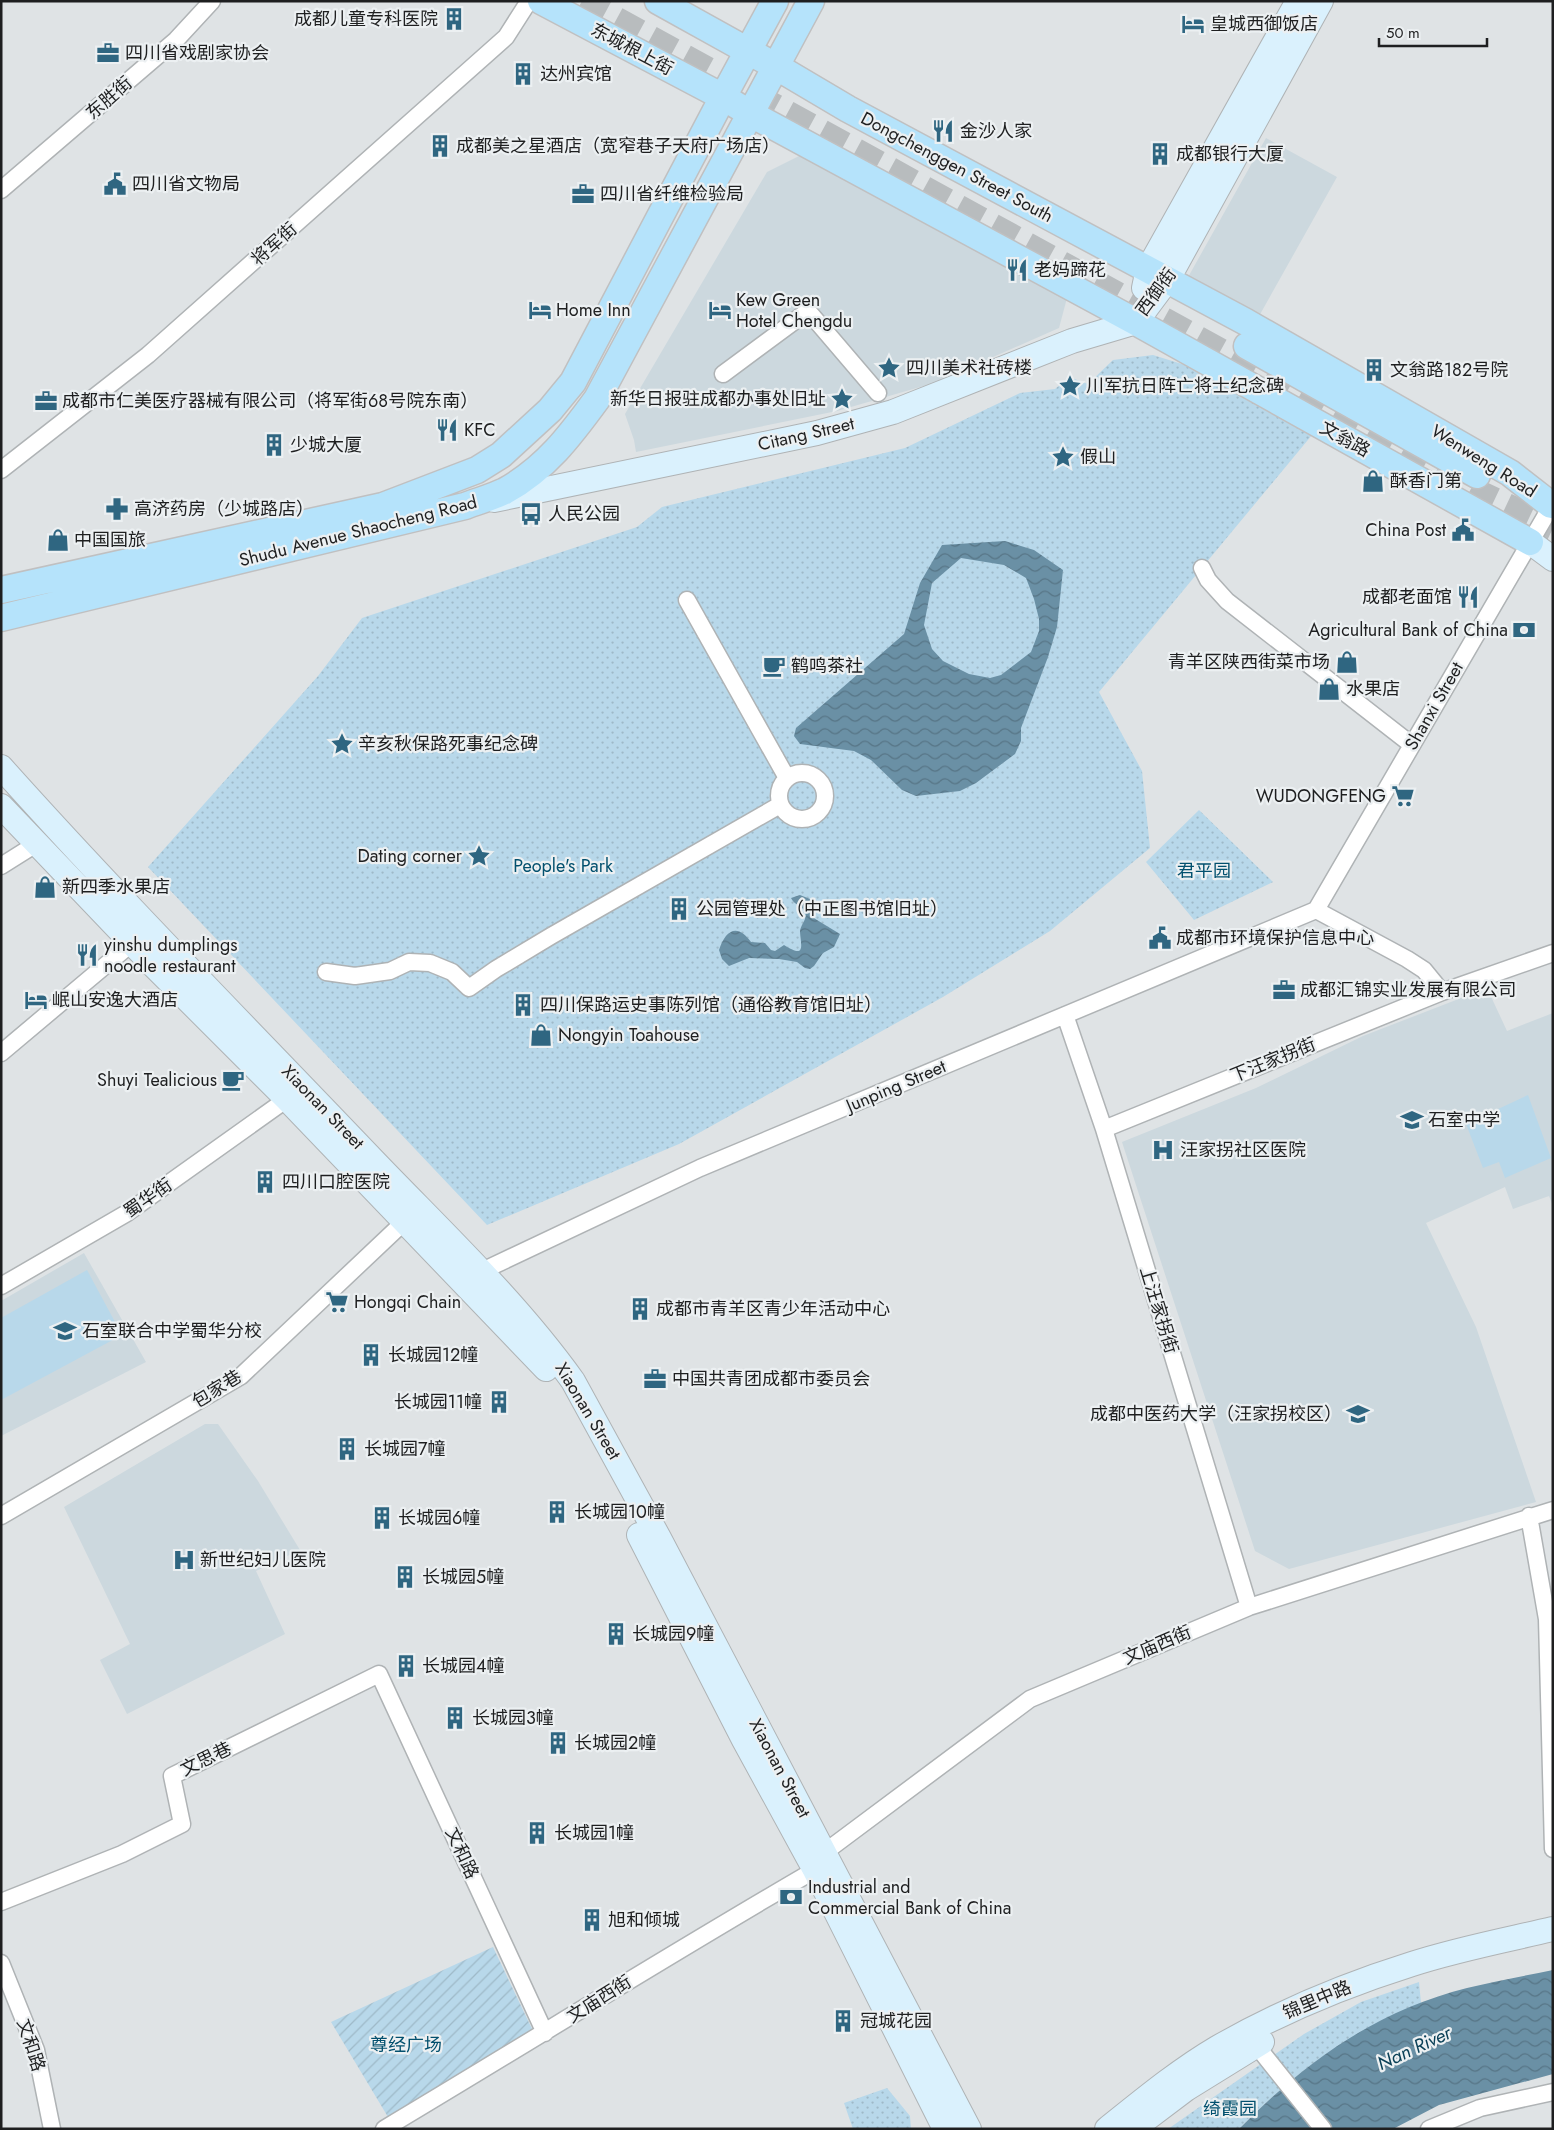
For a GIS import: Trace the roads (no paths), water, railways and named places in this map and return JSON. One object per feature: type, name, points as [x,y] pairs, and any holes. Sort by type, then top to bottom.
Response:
[{"type":"main road","name":"东城根上街","points":[[541,1],[723,97]]},
{"type":"main road","points":[[658,1],[748,52]]},
{"type":"main road","name":"Shudu Avenue Shaocheng Road","points":[[1,590],[383,506],[477,470],[501,455],[550,410],[573,382],[775,1]]},
{"type":"main road","name":"Shudu Avenue Shaocheng Road","points":[[1,618],[465,506],[505,491],[536,469],[567,441],[597,398],[811,1]]},
{"type":"main road","name":"西御街","points":[[1136,322],[1158,274],[1298,1]]},
{"type":"main road","name":"西御街","points":[[1158,274],[1321,1]]},
{"type":"main road","name":"Dongchenggen Street South","points":[[748,52],[848,109],[1158,274]]},
{"type":"main road","points":[[723,97],[751,114],[1136,322]]},
{"type":"main road","name":"Wenweng Road","points":[[1158,274],[1510,473],[1552,505]]},
{"type":"main road","name":"Citang Street","points":[[465,506],[807,435],[893,412],[1072,341],[1136,322]]},
{"type":"main road","name":"文翁路","points":[[1136,322],[1541,545],[1553,559]]},
{"type":"main road","name":"Wenweng Road","points":[[1247,346],[1471,472],[1504,489],[1552,505]]},
{"type":"main road","name":"Xiaonan Street","points":[[1,767],[150,930],[480,1272],[556,1357],[584,1398],[820,1861],[945,2129]]},
{"type":"main road","name":"Xiaonan Street","points":[[1,806],[527,1348],[562,1391],[640,1537],[744,1740],[820,1861],[969,2129]]},
{"type":"main road","name":"锦里中路","points":[[1107,2129],[1146,2098],[1216,2049],[1268,2021],[1342,1989],[1414,1963],[1553,1930]]},
{"type":"main road","name":"锦里中路","points":[[1133,2129],[1186,2089],[1256,2045],[1312,2017],[1378,1990],[1432,1974],[1553,1944]]},
{"type":"street","name":"东胜街","points":[[1,190],[176,40],[212,1]]},
{"type":"street","name":"将军街","points":[[1,470],[156,349],[506,37],[529,1]]},
{"type":"street","points":[[724,374],[808,311],[878,393]]},
{"type":"street","name":"Shanxi Street","points":[[1316,910],[1412,745],[1541,545],[1552,505]]},
{"type":"street","points":[[1202,568],[1208,580],[1228,601],[1412,745]]},
{"type":"street","points":[[687,600],[787,778]]},
{"type":"street","points":[[802,773],[817,778],[822,784],[825,799],[819,813],[805,820],[790,817],[780,805],[779,790],[787,778],[802,773]]},
{"type":"street","points":[[326,972],[355,976],[390,971],[408,962],[430,963],[452,972],[469,988],[496,969],[551,936],[780,805]]},
{"type":"street","points":[[1,866],[36,844]]},
{"type":"street","points":[[1316,910],[1424,970],[1442,992]]},
{"type":"street","name":"Junping Street","points":[[480,1272],[700,1168],[1316,910]]},
{"type":"street","points":[[1,1053],[132,943]]},
{"type":"street","name":"下汪家拐街","points":[[1104,1129],[1442,992],[1553,953]]},
{"type":"street","name":"上汪家拐街","points":[[1066,1015],[1104,1129],[1249,1606]]},
{"type":"street","name":"蜀华街","points":[[1,1286],[127,1213],[287,1099]]},
{"type":"street","name":"包家巷","points":[[1,1516],[241,1376],[404,1222]]},
{"type":"street","name":"文庙西街","points":[[384,2129],[545,2033],[820,1861],[1030,1698],[1249,1606],[1553,1510]]},
{"type":"street","points":[[1530,1516],[1547,1619],[1553,1849]]},
{"type":"street","name":"文思巷","points":[[1,1902],[122,1854],[182,1824],[172,1776],[379,1674]]},
{"type":"street","name":"文和路","points":[[379,1674],[545,2033]]},
{"type":"street","name":"文和路","points":[[1,1963],[36,2050],[52,2129]]},
{"type":"street","points":[[1256,2045],[1323,2129]]},
{"type":"street","points":[[1429,2129],[1480,2108],[1553,2092]]},
{"type":"water","points":[[1005,541],[1034,550],[1063,570],[1057,627],[1048,657],[1021,728],[1021,741],[1015,754],[976,783],[960,791],[916,796],[902,790],[871,760],[854,751],[800,744],[794,736],[796,728],[904,634],[920,583],[942,545]],"holes":[[[961,558],[1004,565],[1026,578],[1039,619],[1039,631],[1031,652],[1001,675],[990,678],[969,674],[943,661],[932,649],[924,625],[932,583]]]},
{"type":"water","points":[[800,895],[810,899],[813,908],[812,917],[840,934],[834,947],[823,953],[814,966],[810,969],[797,962],[749,958],[729,966],[722,959],[719,950],[725,938],[732,931],[741,932],[751,942],[765,943],[771,950],[775,951],[784,945],[799,951],[801,949],[800,929],[806,915],[804,910],[791,898]]},
{"type":"water","name":"Nan River","points":[[1553,1970],[1553,2074],[1439,2105],[1393,2129],[1239,2129],[1289,2082],[1315,2061],[1372,2025],[1402,2010],[1433,1998],[1478,1985]]},
{"type":"tunnel","points":[[582,1],[1481,494],[1553,528]]},
{"type":"place","name":"成都儿童专科医院","points":[[454,19]]},
{"type":"place","name":"皇城西御饭店","points":[[1193,24]]},
{"type":"place","name":"四川省戏剧家协会","points":[[108,53]]},
{"type":"place","name":"达州宾馆","points":[[523,74]]},
{"type":"place","name":"金沙人家","points":[[943,131]]},
{"type":"place","name":"成都美之星酒店（宽窄巷子天府广场店）","points":[[440,146]]},
{"type":"place","name":"成都银行大厦","points":[[1160,154]]},
{"type":"place","name":"四川省文物局","points":[[115,184]]},
{"type":"place","name":"四川省纤维检验局","points":[[583,194]]},
{"type":"place","name":"老妈蹄花","points":[[1017,270]]},
{"type":"place","name":"Home Inn","points":[[540,310]]},
{"type":"place","name":"Kew Green Hotel Chengdu","points":[[720,310]]},
{"type":"place","name":"四川美术社砖楼","points":[[889,368]]},
{"type":"place","name":"文翁路182号院","points":[[1374,370]]},
{"type":"place","name":"川军抗日阵亡将士纪念碑","points":[[1070,386]]},
{"type":"place","name":"新华日报驻成都办事处旧址","points":[[842,399]]},
{"type":"place","name":"成都市仁美医疗器械有限公司（将军街68号院东南）","points":[[46,401]]},
{"type":"place","name":"KFC","points":[[447,430]]},
{"type":"place","name":"少城大厦","points":[[274,445]]},
{"type":"place","name":"假山","points":[[1063,457]]},
{"type":"place","name":"酥香门第","points":[[1373,481]]},
{"type":"place","name":"高济药房（少城路店）","points":[[117,509]]},
{"type":"place","name":"人民公园","points":[[531,514]]},
{"type":"place","name":"China Post","points":[[1463,530]]},
{"type":"place","name":"中国国旅","points":[[58,540]]},
{"type":"place","name":"成都老面馆","points":[[1468,597]]},
{"type":"place","name":"Agricultural Bank of China","points":[[1524,630]]},
{"type":"place","name":"青羊区陕西街菜市场","points":[[1347,662]]},
{"type":"place","name":"鹤鸣茶社","points":[[774,666]]},
{"type":"place","name":"水果店","points":[[1329,689]]},
{"type":"place","name":"辛亥秋保路死事纪念碑","points":[[342,744]]},
{"type":"place","name":"WUDONGFENG","points":[[1403,796]]},
{"type":"place","name":"Dating corner","points":[[479,856]]},
{"type":"place","name":"新四季水果店","points":[[45,887]]},
{"type":"place","name":"公园管理处（中正图书馆旧址）","points":[[679,909]]},
{"type":"place","name":"成都市环境保护信息中心","points":[[1160,938]]},
{"type":"place","name":"yinshu dumplings noodle restaurant","points":[[87,955]]},
{"type":"place","name":"成都汇锦实业发展有限公司","points":[[1284,990]]},
{"type":"place","name":"岷山安逸大酒店","points":[[36,1000]]},
{"type":"place","name":"四川保路运史事陈列馆（通俗教育馆旧址）","points":[[523,1005]]},
{"type":"place","name":"Nongyin Toahouse","points":[[541,1035]]},
{"type":"place","name":"Shuyi Tealicious","points":[[233,1080]]},
{"type":"place","name":"石室中学","points":[[1412,1120]]},
{"type":"place","name":"汪家拐社区医院","points":[[1163,1150]]},
{"type":"place","name":"四川口腔医院","points":[[265,1182]]},
{"type":"place","name":"Hongqi Chain","points":[[337,1302]]},
{"type":"place","name":"成都市青羊区青少年活动中心","points":[[640,1309]]},
{"type":"place","name":"石室联合中学蜀华分校","points":[[65,1331]]},
{"type":"place","name":"长城园12幢","points":[[371,1355]]},
{"type":"place","name":"中国共青团成都市委员会","points":[[655,1379]]},
{"type":"place","name":"长城园11幢","points":[[499,1402]]},
{"type":"place","name":"成都中医药大学（汪家拐校区）","points":[[1358,1414]]},
{"type":"place","name":"长城园7幢","points":[[347,1449]]},
{"type":"place","name":"长城园10幢","points":[[557,1512]]},
{"type":"place","name":"长城园6幢","points":[[382,1518]]},
{"type":"place","name":"新世纪妇儿医院","points":[[184,1560]]},
{"type":"place","name":"长城园5幢","points":[[405,1577]]},
{"type":"place","name":"长城园9幢","points":[[616,1634]]},
{"type":"place","name":"长城园4幢","points":[[406,1666]]},
{"type":"place","name":"长城园3幢","points":[[455,1718]]},
{"type":"place","name":"长城园2幢","points":[[558,1743]]},
{"type":"place","name":"长城园1幢","points":[[537,1833]]},
{"type":"place","name":"Industrial and Commercial Bank of China","points":[[791,1897]]},
{"type":"place","name":"旭和倾城","points":[[592,1920]]},
{"type":"place","name":"冠城花园","points":[[843,2021]]},
{"type":"park label","name":"People's Park","points":[[563,866]]},
{"type":"park label","name":"君平园","points":[[1204,871]]},
{"type":"park label","name":"尊经广场","points":[[406,2045]]},
{"type":"park label","name":"绮霞园","points":[[1230,2109]]}]
